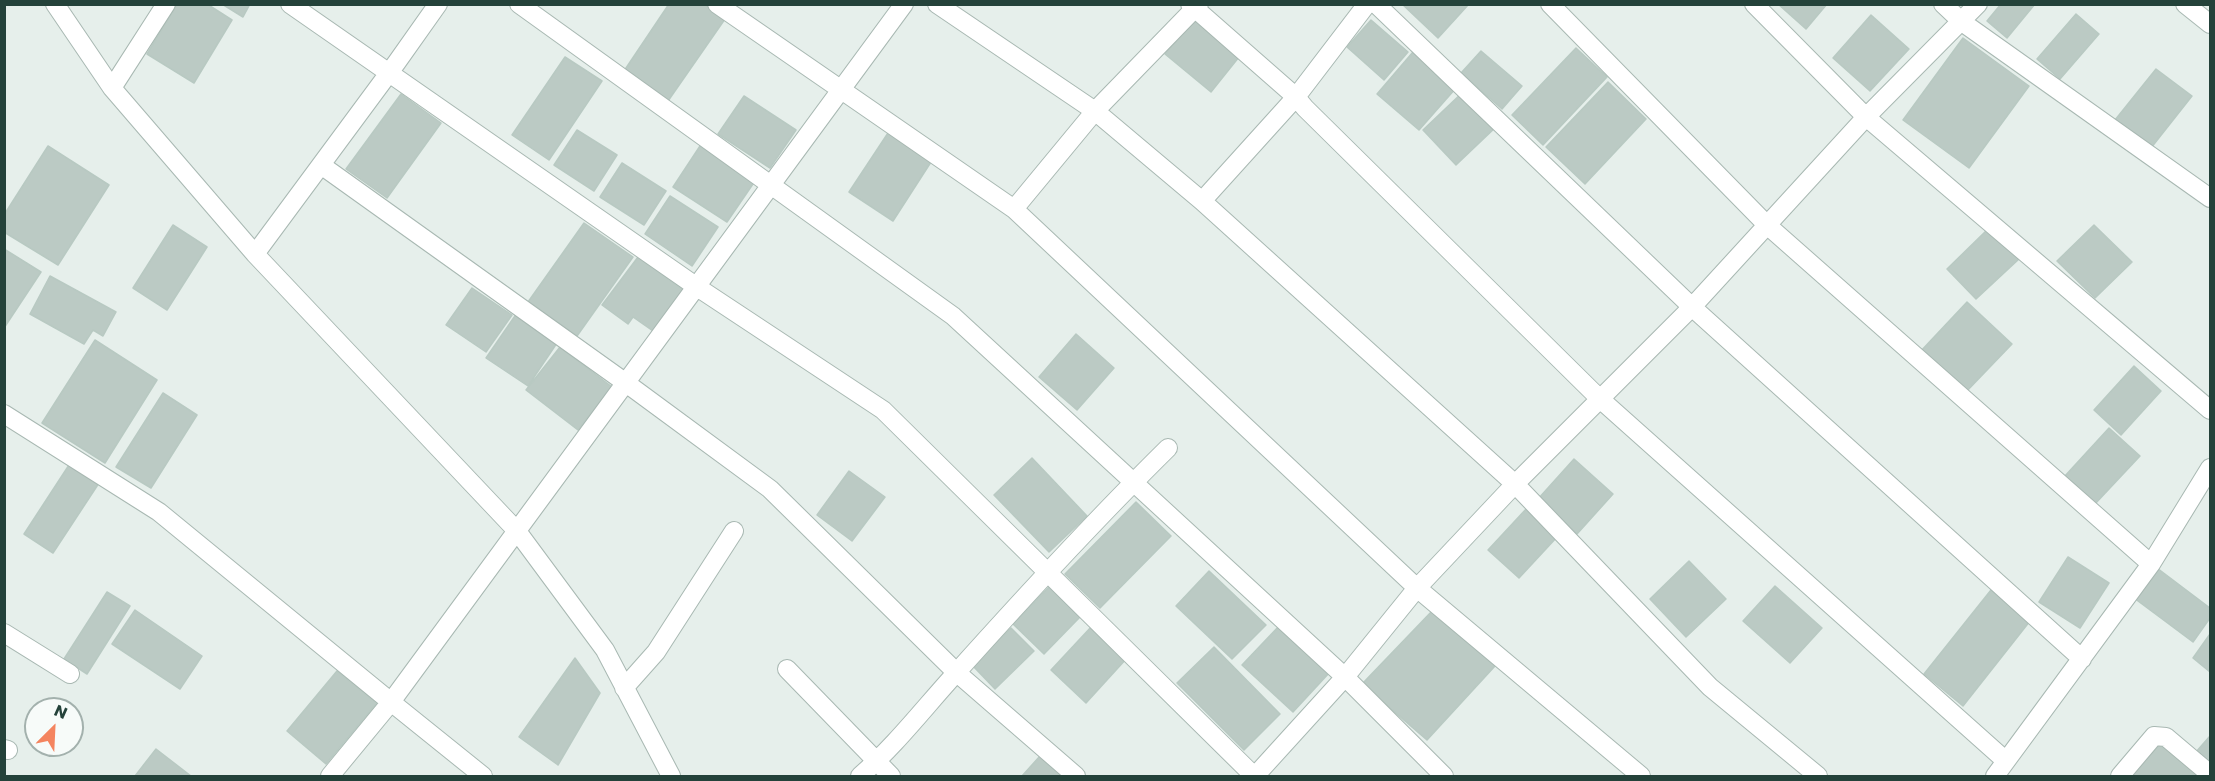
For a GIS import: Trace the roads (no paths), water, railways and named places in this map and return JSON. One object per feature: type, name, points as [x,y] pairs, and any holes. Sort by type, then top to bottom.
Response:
[{"type":"street","points":[[55,4],[112,88],[255,254],[517,531],[604,650],[671,777]]},
{"type":"street","points":[[112,88],[166,4]]},
{"type":"street","points":[[290,4],[697,286],[883,410],[1254,777],[1345,677],[1417,588],[1515,483],[1692,307],[1866,117],[1978,4]]},
{"type":"street","points":[[255,254],[438,4]]},
{"type":"street","points":[[519,4],[953,316],[1345,677],[1444,777]]},
{"type":"street","points":[[717,4],[1014,208],[1417,588],[1641,777]]},
{"type":"street","points":[[330,777],[391,702],[904,4]]},
{"type":"street","points":[[937,4],[1095,111],[1202,201],[1515,483],[1710,687],[1818,777]]},
{"type":"street","points":[[1202,201],[1296,97],[1367,4]]},
{"type":"street","points":[[1376,4],[1692,307],[2082,659]]},
{"type":"street","points":[[1551,4],[1767,225],[2151,564]]},
{"type":"street","points":[[1754,4],[1866,117],[2211,410]]},
{"type":"street","points":[[1943,4],[1962,22],[2211,198]]},
{"type":"street","points":[[2185,4],[2211,24]]},
{"type":"street","points":[[1014,208],[1095,111],[1195,6],[1296,97],[1599,398],[2006,761]]},
{"type":"street","points":[[321,165],[770,489],[956,672],[1076,777]]},
{"type":"street","points":[[4,414],[159,512],[483,777]]},
{"type":"street","points":[[860,777],[1048,573],[1168,448]]},
{"type":"street","points":[[1995,777],[2151,564],[2211,468]]},
{"type":"street","points":[[624,688],[656,652],[734,531]]},
{"type":"street","points":[[4,633],[70,674]]},
{"type":"street","points":[[787,669],[891,777]]},
{"type":"street","points":[[2120,777],[2154,736],[2166,737],[2211,774]]}]
